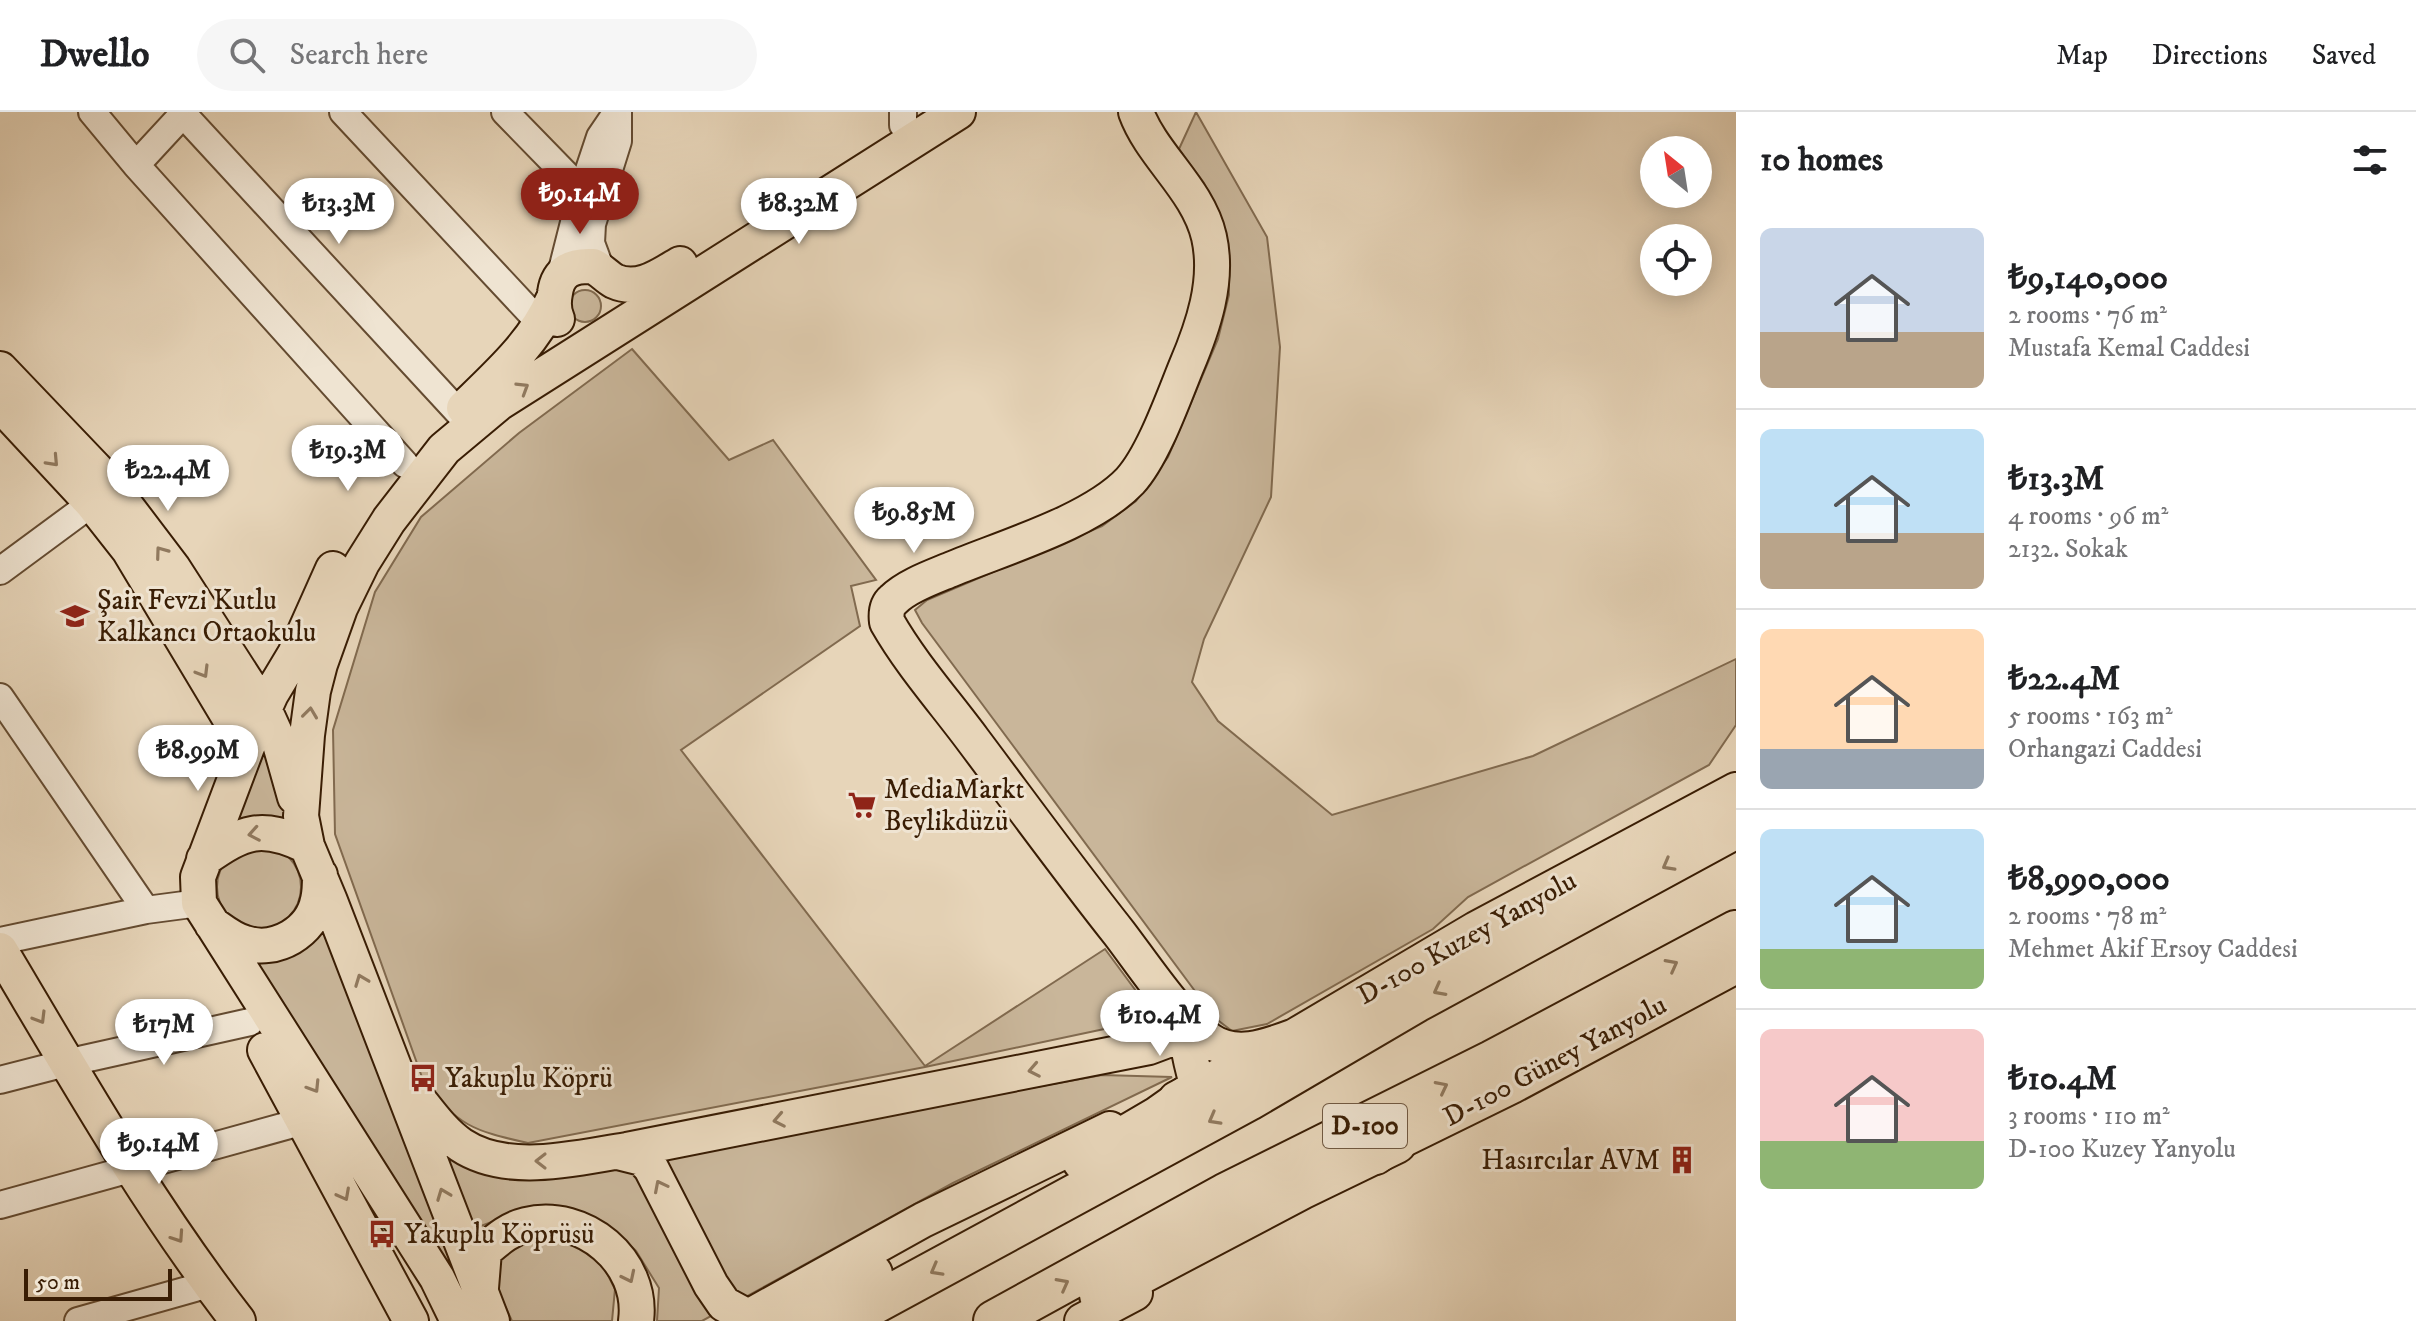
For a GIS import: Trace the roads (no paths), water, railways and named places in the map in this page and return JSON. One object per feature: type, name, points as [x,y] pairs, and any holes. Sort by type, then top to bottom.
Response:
[{"type":"highway","name":"D-100","points":[[842,1321],[1249,1100],[1416,1002],[1736,828]]},
{"type":"highway","name":"D-100","points":[[994,1321],[1225,1194],[1431,1093],[1736,931]]},
{"type":"highway","points":[[759,1320],[1053,1178],[1158,1117],[1199,1088]]},
{"type":"highway","points":[[1050,1321],[1301,1189],[1396,1143]]},
{"type":"main road","points":[[205,914],[245,943],[263,946],[282,942],[298,933],[311,919],[318,902],[309,846],[313,691],[340,608],[369,552],[444,449],[499,403],[958,112]]},
{"type":"main road","points":[[1136,112],[1144,130],[1203,219],[1211,256],[1209,301],[1202,330],[1147,456],[1131,480],[1105,503],[1073,520],[938,575],[907,591],[891,601],[886,611],[887,622],[1178,1012],[1210,1041],[1227,1048],[1243,1050],[1263,1047],[1295,1036]]},
{"type":"main road","points":[[458,1321],[437,1278],[205,914],[198,877],[204,859],[271,694],[295,654],[333,568],[363,520],[405,464],[508,365],[578,265],[593,266],[624,284],[654,280],[910,116]]},
{"type":"main road","points":[[552,300],[555,316],[570,333],[590,340],[604,336],[616,323],[620,305],[606,275]]},
{"type":"main road","points":[[0,369],[107,481],[140,523],[173,568],[265,711],[280,744],[309,846],[486,1307]]},
{"type":"main road","points":[[0,404],[92,503],[129,550],[247,747]]},
{"type":"main road","name":"D-100 Kuzey Yanyolu","points":[[1199,1088],[1295,1036],[1476,929],[1736,790]]},
{"type":"main road","points":[[204,859],[231,840],[249,833],[269,831],[309,846]]},
{"type":"main road","points":[[0,950],[132,1168],[209,1284],[238,1321]]},
{"type":"main road","name":"D-100 Güney Yanyolu","points":[[1082,1321],[1151,1285],[1396,1143],[1512,1086],[1736,966]]},
{"type":"main road","points":[[242,974],[250,1022],[411,1321]]},
{"type":"main road","points":[[1178,1012],[1191,1069],[1199,1088]]},
{"type":"main road","points":[[389,1053],[413,1093],[459,1144],[478,1154],[512,1161],[554,1161],[618,1152],[1149,1047],[1165,1041],[1178,1012]]},
{"type":"main road","points":[[618,1152],[642,1158],[651,1168],[711,1285],[724,1304],[759,1320]]},
{"type":"main road","points":[[486,1307],[484,1251],[502,1235],[526,1225],[556,1222],[585,1230],[607,1245],[624,1266],[634,1287],[636,1321]]},
{"type":"street","points":[[92,112],[405,464]]},
{"type":"street","points":[[343,112],[552,300],[600,137],[617,112]]},
{"type":"street","points":[[505,112],[582,191]]},
{"type":"street","points":[[606,275],[591,243],[592,224],[618,141],[617,112]]},
{"type":"street","points":[[136,165],[184,113],[459,413]]},
{"type":"street","points":[[0,571],[92,503]]},
{"type":"street","points":[[0,697],[146,910]]},
{"type":"street","points":[[0,941],[146,910],[205,914]]},
{"type":"street","points":[[0,1080],[250,1022]]},
{"type":"street","points":[[0,1205],[304,1121]]},
{"type":"street","points":[[78,1321],[209,1284]]},
{"type":"place","name":"Şair Fevzi Kutlu Kalkancı Ortaokulu","points":[[75,616]]},
{"type":"place","name":"MediaMarkt Beylikdüzü","points":[[862,805]]},
{"type":"place","name":"Yakuplu Köprü","points":[[423,1078]]},
{"type":"place","name":"Hasırcılar AVM","points":[[1682,1160]]},
{"type":"place","name":"Yakuplu Köprüsü","points":[[382,1234]]}]
